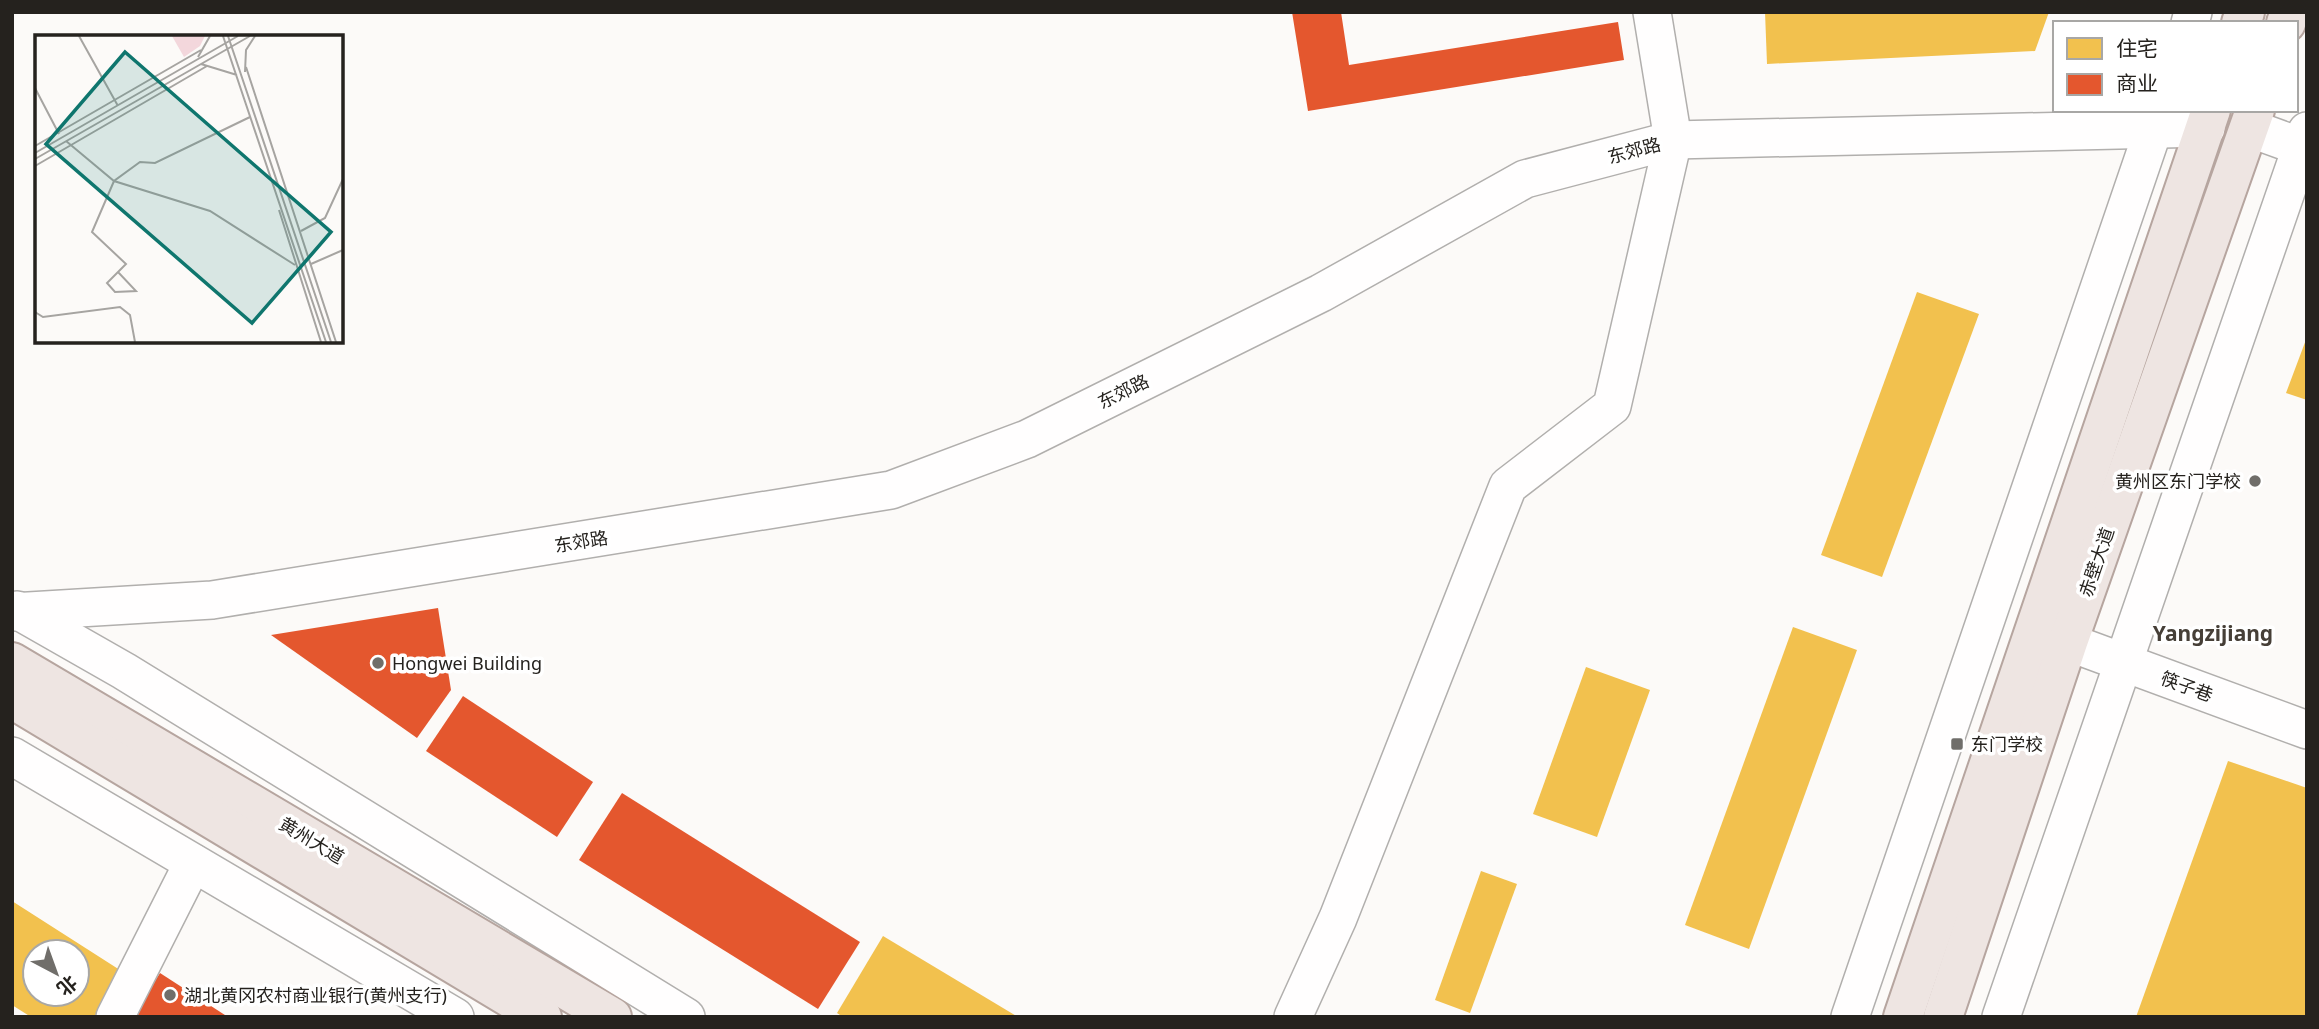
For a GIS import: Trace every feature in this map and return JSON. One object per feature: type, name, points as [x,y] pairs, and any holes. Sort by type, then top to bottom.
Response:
[{"type":"main road","name":"赤壁大道","points":[[1903,1017],[2208,119]]},
{"type":"main road","name":"赤壁大道","points":[[1943,1017],[2068,642],[2252,119]]},
{"type":"main road","name":"黄州大道","points":[[12,662],[612,1017]]},
{"type":"main road","name":"黄州大道","points":[[12,699],[542,1017]]},
{"type":"street","points":[[1293,1017],[1338,918],[1508,486],[1612,406],[1673,140],[1651,12]]},
{"type":"street","name":"东郊路","points":[[15,610],[212,600],[891,490],[1027,439],[1321,293],[1525,179],[1673,140],[2208,119]]},
{"type":"street","points":[[2001,1017],[2305,143],[2252,119]]},
{"type":"street","points":[[1850,1017],[2157,120]]},
{"type":"street","points":[[15,610],[124,671],[686,1017]]},
{"type":"street","name":"筷子巷","points":[[2068,642],[2307,730]]},
{"type":"street","points":[[12,756],[455,1017]]},
{"type":"street","points":[[115,1017],[193,863]]},
{"type":"building: 住宅","points":[[1765,12],[2049,12],[2035,51],[1767,64]]},
{"type":"building: 住宅","points":[[1917,292],[1979,314],[1882,577],[1821,555]]},
{"type":"building: 住宅","points":[[2307,337],[2307,400],[2286,393]]},
{"type":"building: 住宅","points":[[1793,627],[1857,650],[1749,949],[1685,925]]},
{"type":"building: 住宅","points":[[1586,667],[1650,690],[1597,837],[1533,814]]},
{"type":"building: 住宅","points":[[2228,761],[2307,788],[2307,1017],[2136,1017]]},
{"type":"building: 住宅","points":[[1481,871],[1517,884],[1470,1013],[1435,1000]]},
{"type":"building: 住宅","points":[[12,901],[70,938],[21,938],[21,1008],[91,1008],[91,952],[123,972],[94,1017],[31,1017],[12,1005]]},
{"type":"building: 住宅","points":[[883,936],[1018,1017],[843,1017],[837,1013]]},
{"type":"building: 商业","points":[[1292,12],[1341,12],[1349,65],[1618,22],[1624,60],[1308,111]]},
{"type":"building: 商业","name":"Hongwei Building","points":[[438,608],[451,690],[417,738],[271,635]]},
{"type":"building: 商业","points":[[463,696],[593,782],[557,837],[426,751]]},
{"type":"building: 商业","points":[[622,793],[860,942],[818,1009],[579,860]]},
{"type":"building: 商业","name":"湖北黄冈农村商业银行(黄州支行)","points":[[160,973],[228,1017],[132,1017]]},
{"type":"place","name":"黄州区东门学校","points":[[2255,481]]},
{"type":"place","name":"Hongwei Building","points":[[378,663]]},
{"type":"place","name":"东门学校","points":[[1957,744]]},
{"type":"place","name":"湖北黄冈农村商业银行(黄州支行)","points":[[170,995]]},
{"type":"district","name":"Yangzijiang","points":[[2213,633]]}]
